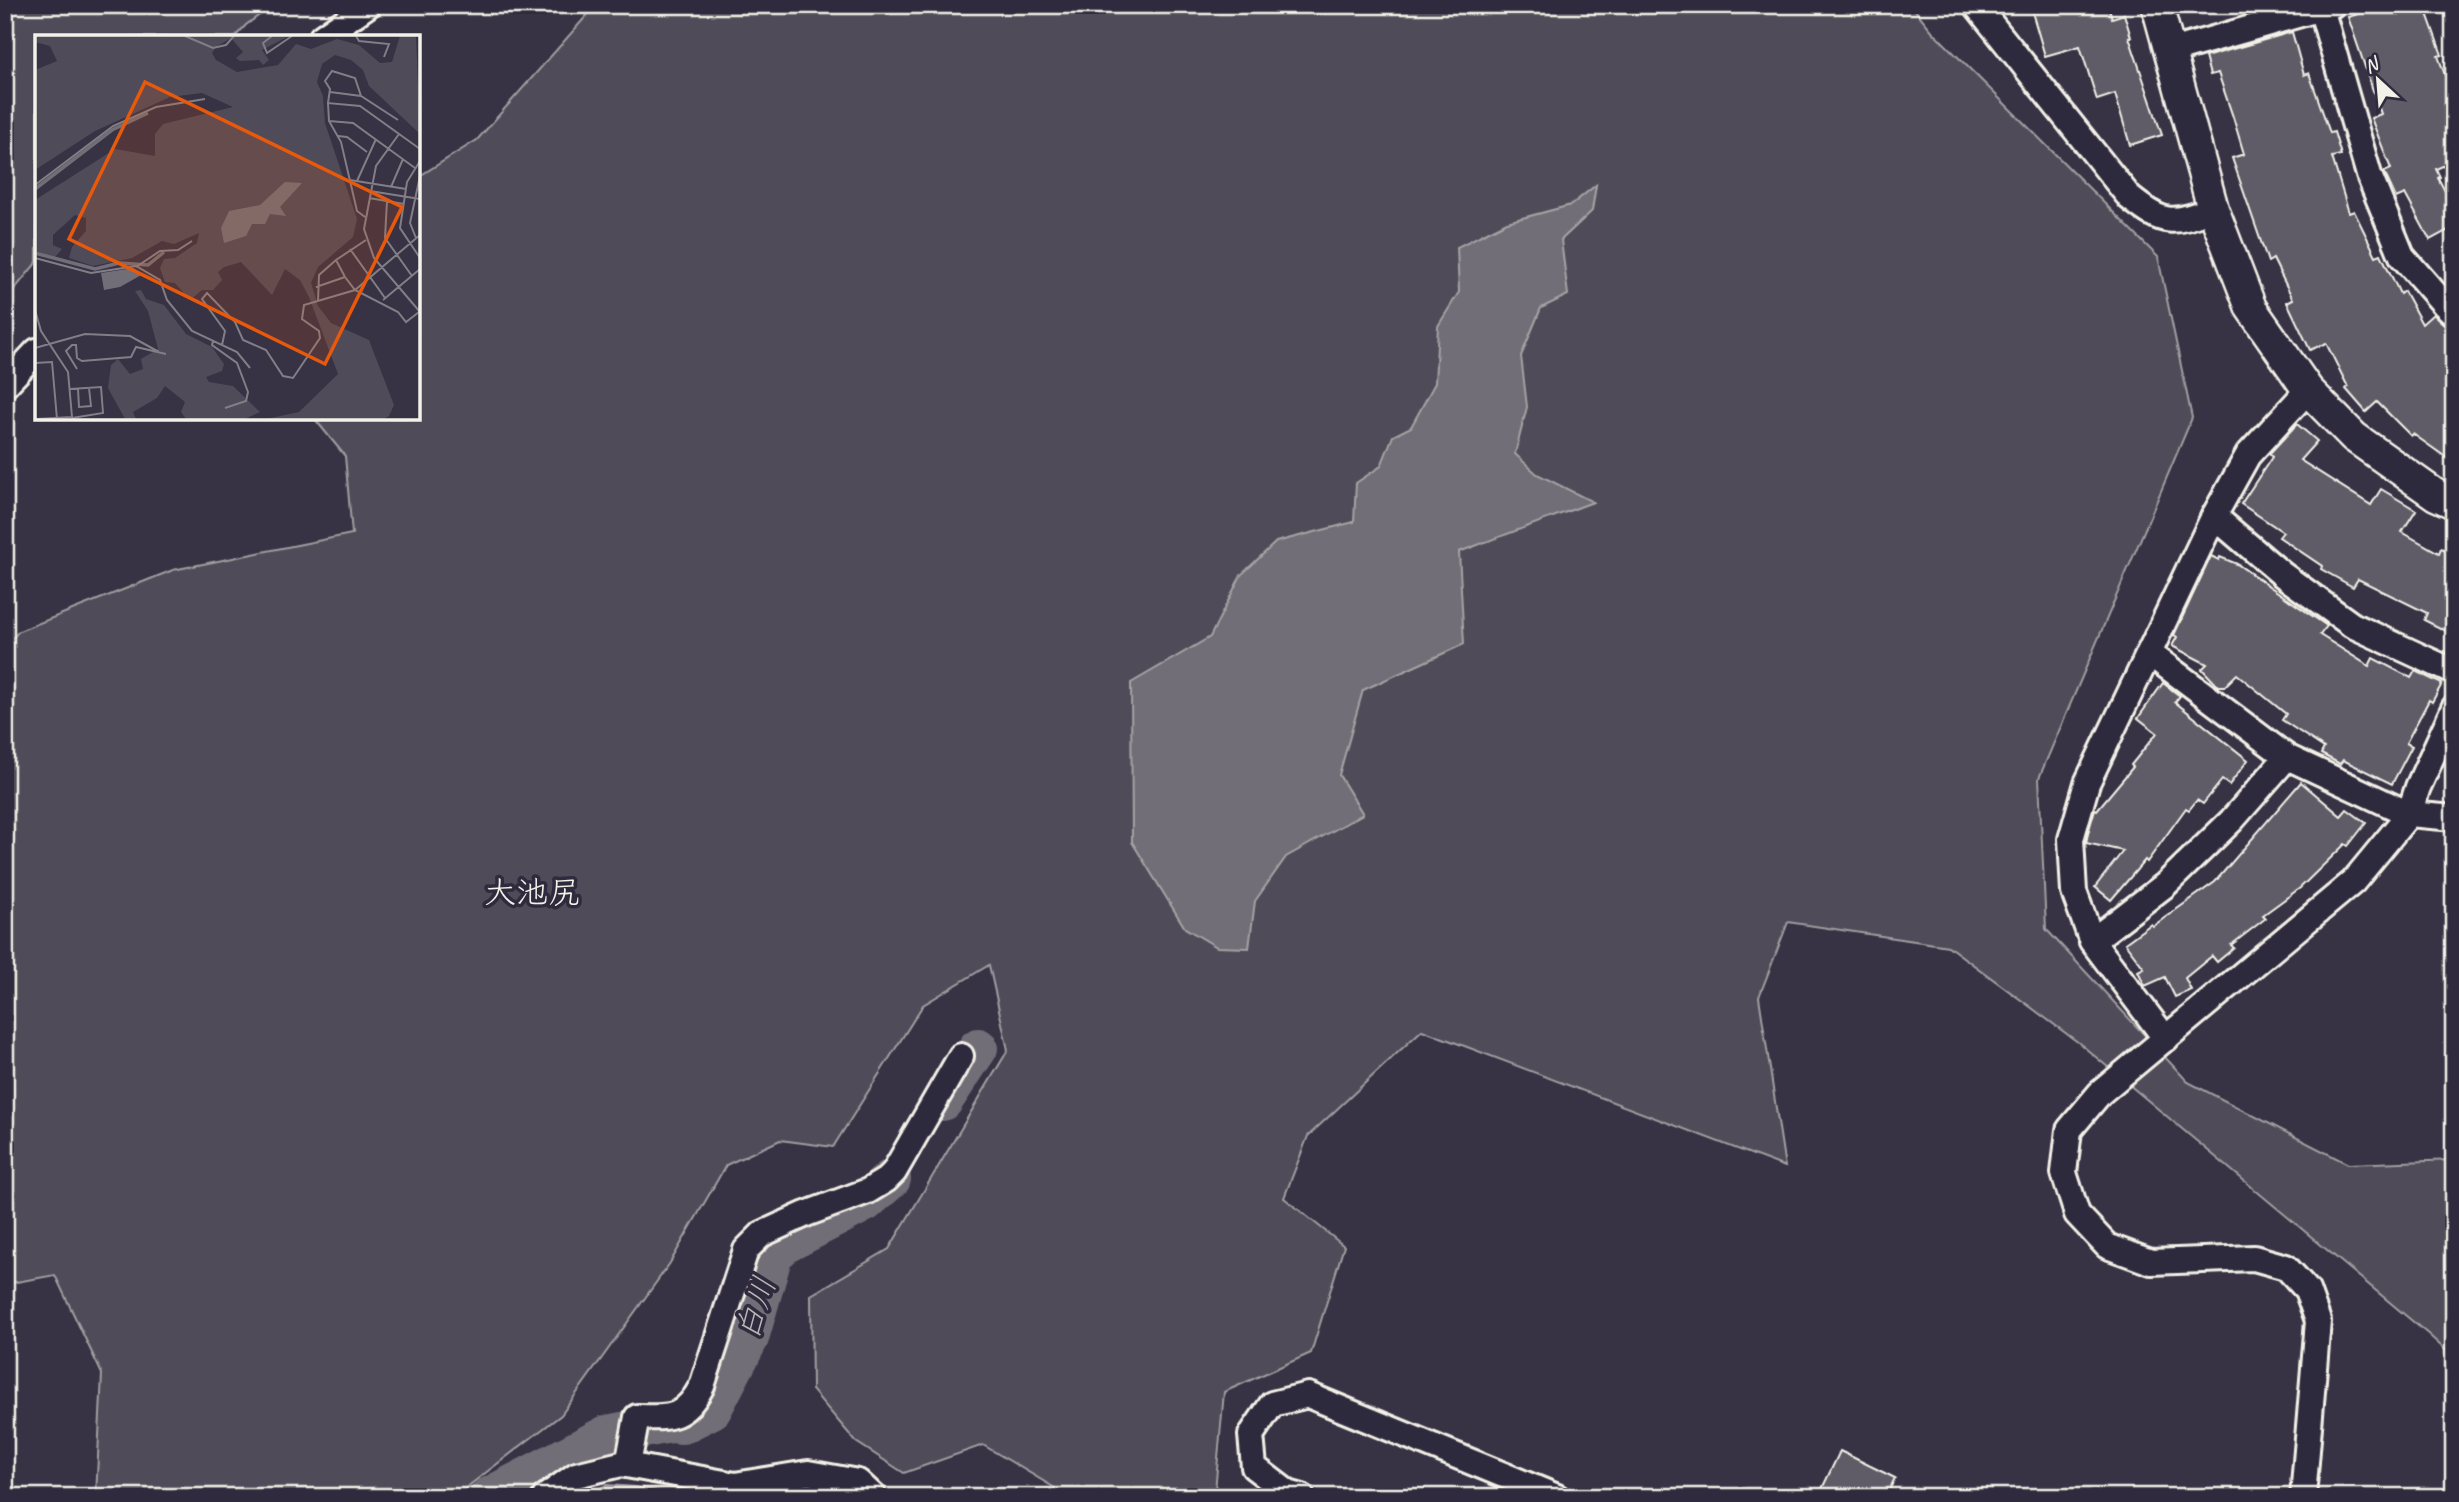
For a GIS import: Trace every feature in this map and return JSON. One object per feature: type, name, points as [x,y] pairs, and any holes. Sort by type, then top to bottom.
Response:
[{"type":"street","points":[[325,35],[368,5]]},
{"type":"street","points":[[1976,5],[2130,198],[2152,216],[2180,221],[2213,209]]},
{"type":"street","points":[[2157,5],[2213,209],[2251,308],[2308,390],[2354,437],[2436,495],[2454,503]]},
{"type":"street","points":[[2171,51],[2327,7],[2369,175],[2402,256],[2454,313]]},
{"type":"street","points":[[5,385],[35,353]]},
{"type":"street","points":[[2166,1038],[2092,941],[2074,892],[2071,839],[2087,783],[2214,516],[2248,455],[2308,390]]},
{"type":"street","points":[[2214,516],[2283,575],[2352,625],[2454,672]]},
{"type":"street","points":[[2149,653],[2287,757],[2409,814],[2454,818]]},
{"type":"street","points":[[2303,1497],[2318,1321],[2307,1290],[2286,1267],[2253,1258],[2151,1262],[2106,1246],[2077,1214],[2064,1173],[2069,1130],[2099,1093],[2353,883],[2409,814],[2418,787],[2454,708]]},
{"type":"street","points":[[2092,941],[2165,885],[2232,820],[2287,757]]},
{"type":"street","points":[[628,1465],[637,1417],[670,1418],[692,1404],[702,1386],[746,1250],[762,1234],[868,1191],[886,1180],[894,1172],[961,1056]]},
{"type":"street","points":[[1302,1497],[1288,1493],[1254,1466],[1251,1435],[1272,1404],[1308,1395],[1557,1497]]},
{"type":"street","points":[[545,1497],[576,1475],[621,1464],[735,1485],[808,1473],[858,1482],[874,1497]]},
{"type":"shaded area","points":[[5,5],[273,5],[237,35],[35,35],[35,264],[5,301]]},
{"type":"shaded area","points":[[596,5],[1911,5],[1933,32],[2158,257],[2192,418],[2039,778],[2046,929],[2188,1082],[2348,1164],[2454,1160],[2454,1358],[2079,1043],[1948,946],[1788,922],[1759,997],[1785,1167],[1422,1030],[1308,1136],[1284,1198],[1344,1246],[1311,1353],[1224,1392],[1215,1491],[1207,1497],[1070,1497],[983,1445],[904,1473],[856,1442],[812,1390],[811,1295],[889,1249],[1008,1050],[989,965],[923,1005],[833,1147],[780,1140],[726,1165],[670,1263],[561,1415],[454,1497],[96,1497],[102,1374],[55,1275],[5,1284],[5,646],[19,631],[173,570],[352,534],[345,456],[316,420],[420,420],[420,176],[477,140]]},
{"type":"shaded area","points":[[1596,185],[1592,211],[1561,240],[1568,295],[1541,308],[1521,356],[1527,407],[1515,454],[1537,474],[1593,502],[1459,552],[1464,644],[1363,690],[1339,775],[1363,814],[1286,857],[1255,901],[1249,948],[1217,947],[1185,928],[1132,842],[1131,683],[1210,637],[1241,575],[1276,542],[1354,522],[1356,483],[1381,466],[1393,436],[1411,427],[1435,383],[1438,326],[1459,292],[1457,247],[1507,222],[1571,205]]},
{"type":"shaded area","points":[[606,1485],[635,1487],[692,1497],[584,1497]]},
{"type":"building","points":[[2030,5],[2108,5],[2112,18],[2124,14],[2129,37],[2162,135],[2130,145],[2115,94],[2097,100],[2080,46],[2045,56]]},
{"type":"building","points":[[2388,5],[2424,5],[2442,55],[2438,56],[2454,99],[2454,161],[2436,169],[2454,208],[2454,227],[2430,240],[2405,194],[2396,198],[2384,172],[2391,169],[2371,118],[2381,114],[2348,17]]},
{"type":"building","points":[[2292,32],[2304,75],[2309,73],[2330,133],[2334,132],[2341,155],[2332,157],[2349,213],[2354,211],[2376,256],[2381,254],[2400,294],[2404,291],[2422,324],[2433,314],[2445,325],[2454,327],[2454,463],[2413,434],[2411,436],[2377,402],[2366,412],[2346,389],[2348,387],[2326,343],[2310,350],[2287,302],[2293,299],[2273,259],[2268,262],[2232,158],[2244,154],[2233,117],[2218,73],[2210,75],[2205,57]]},
{"type":"building","points":[[2297,424],[2317,441],[2300,460],[2371,505],[2381,489],[2416,510],[2402,532],[2439,553],[2441,548],[2454,553],[2454,635],[2424,620],[2427,613],[2358,579],[2353,587],[2321,569],[2322,566],[2279,537],[2283,532],[2241,504],[2272,457],[2269,454]]},
{"type":"building","points":[[2211,556],[2237,564],[2327,626],[2320,635],[2369,666],[2373,658],[2411,678],[2415,671],[2442,684],[2432,702],[2429,700],[2406,743],[2412,746],[2392,784],[2343,760],[2340,764],[2321,754],[2324,748],[2282,720],[2286,714],[2237,674],[2225,686],[2218,686],[2202,669],[2207,664],[2172,646],[2177,637],[2174,635]]},
{"type":"building","points":[[2163,683],[2180,696],[2175,702],[2248,760],[2229,785],[2222,780],[2203,804],[2197,800],[2189,810],[2186,808],[2147,862],[2145,860],[2111,900],[2095,887],[2123,851],[2086,843],[2088,833],[2095,809],[2097,810],[2133,767],[2131,765],[2157,733],[2138,718]]},
{"type":"building","points":[[2301,782],[2341,816],[2347,809],[2366,823],[2348,846],[2345,844],[2300,888],[2263,915],[2266,918],[2231,945],[2234,948],[2217,962],[2212,956],[2185,978],[2191,990],[2175,997],[2165,977],[2145,986],[2138,971],[2144,968],[2125,943],[2215,882]]},
{"type":"building","points":[[1840,1451],[1895,1478],[1886,1497],[1818,1497]]},
{"type":"waterway","name":"白川","points":[[943,1101],[978,1048]]},
{"type":"waterway","name":"白川","points":[[489,1497],[607,1435],[670,1423],[682,1424],[712,1409],[749,1338],[773,1254],[786,1243],[865,1202],[891,1179]]},
{"type":"district","name":"大池尻","points":[[532,892]]}]
